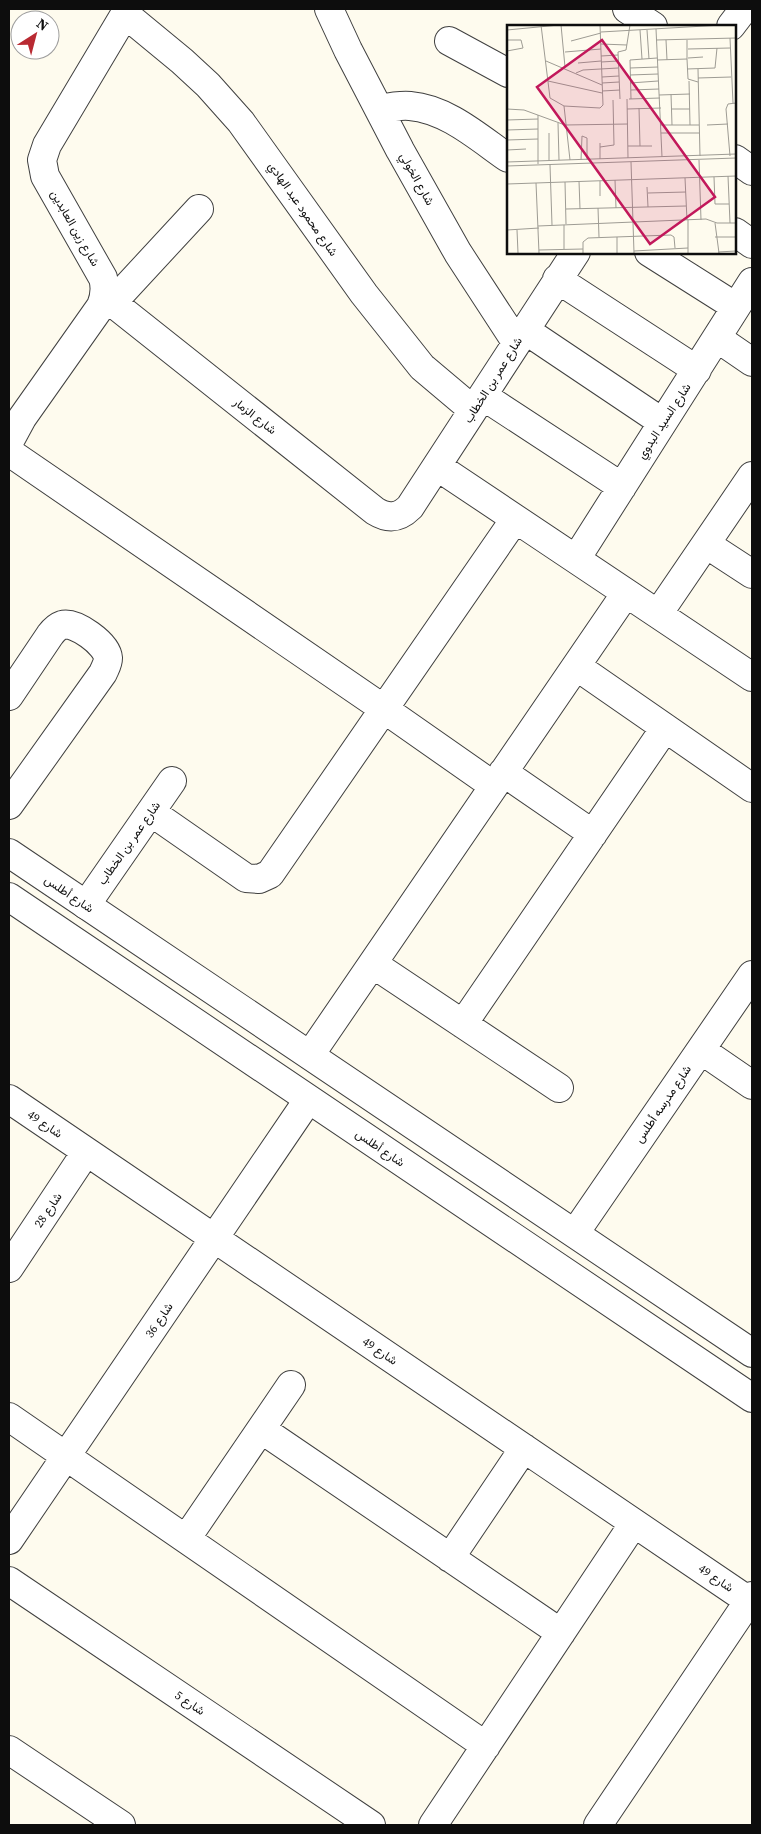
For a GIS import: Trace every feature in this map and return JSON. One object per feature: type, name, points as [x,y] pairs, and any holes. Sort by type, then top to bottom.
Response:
[{"type":"street","name":"شارع الخولي","points":[[329,9],[348,50],[458,253],[521,336]]},
{"type":"street","points":[[627,9],[651,25]]},
{"type":"street","name":"شارع زين العابدين","points":[[108,300],[103,278],[45,176],[42,160],[47,145],[126,11]]},
{"type":"street","name":"شارع محمود عبد الهادي","points":[[126,11],[208,85],[242,122],[364,294],[422,367],[478,403],[622,487]]},
{"type":"street","points":[[449,41],[507,73]]},
{"type":"street","points":[[380,109],[400,105],[424,108],[437,112],[456,122],[507,157]]},
{"type":"street","points":[[736,160],[752,171]]},
{"type":"street","points":[[9,442],[22,418],[101,306],[199,209]]},
{"type":"street","points":[[736,233],[752,244]]},
{"type":"street","name":"شارع عمر بن الخطاب","points":[[410,507],[438,467],[575,254]]},
{"type":"street","points":[[653,254],[736,307]]},
{"type":"street","points":[[557,279],[697,370]]},
{"type":"street","name":"شارع السيد البدوي","points":[[576,560],[752,282]]},
{"type":"street","name":"شارع الزمار","points":[[108,300],[375,511],[390,517],[405,512],[410,507]]},
{"type":"street","points":[[521,336],[662,422]]},
{"type":"street","points":[[717,338],[752,362]]},
{"type":"street","points":[[9,452],[384,709],[592,834]]},
{"type":"street","points":[[438,467],[752,677]]},
{"type":"street","points":[[658,614],[750,483]]},
{"type":"street","points":[[151,812],[246,878],[259,879],[270,874],[515,519]]},
{"type":"street","points":[[706,544],[752,574]]},
{"type":"street","points":[[310,1055],[626,593]]},
{"type":"street","points":[[9,696],[55,628],[72,624],[102,644],[106,651],[108,658],[102,673],[9,805]]},
{"type":"street","points":[[576,666],[752,788]]},
{"type":"street","points":[[463,1024],[665,728]]},
{"type":"street","name":"شارع عمر بن الخطاب","points":[[86,905],[172,781]]},
{"type":"street","name":"شارع أطلس","points":[[9,853],[752,1353]]},
{"type":"street","name":"شارع أطلس","points":[[9,897],[752,1398]]},
{"type":"street","points":[[372,964],[559,1088]]},
{"type":"street","name":"شارع مدرسه أطلس","points":[[575,1233],[701,1050],[749,985]]},
{"type":"street","points":[[701,1050],[752,1086]]},
{"type":"street","name":"شارع 49","points":[[9,1099],[634,1523],[751,1600]]},
{"type":"street","name":"شارع 36","points":[[9,1540],[308,1100]]},
{"type":"street","name":"شارع 28","points":[[9,1268],[86,1152]]},
{"type":"street","points":[[186,1539],[291,1385]]},
{"type":"street","points":[[9,1417],[486,1746]]},
{"type":"street","points":[[261,1429],[561,1633]]},
{"type":"street","points":[[450,1558],[524,1448]]},
{"type":"street","points":[[433,1825],[634,1523]]},
{"type":"street","name":"شارع 5","points":[[9,1581],[371,1825]]},
{"type":"street","points":[[598,1825],[751,1600]]},
{"type":"street","points":[[9,1750],[121,1825]]}]
